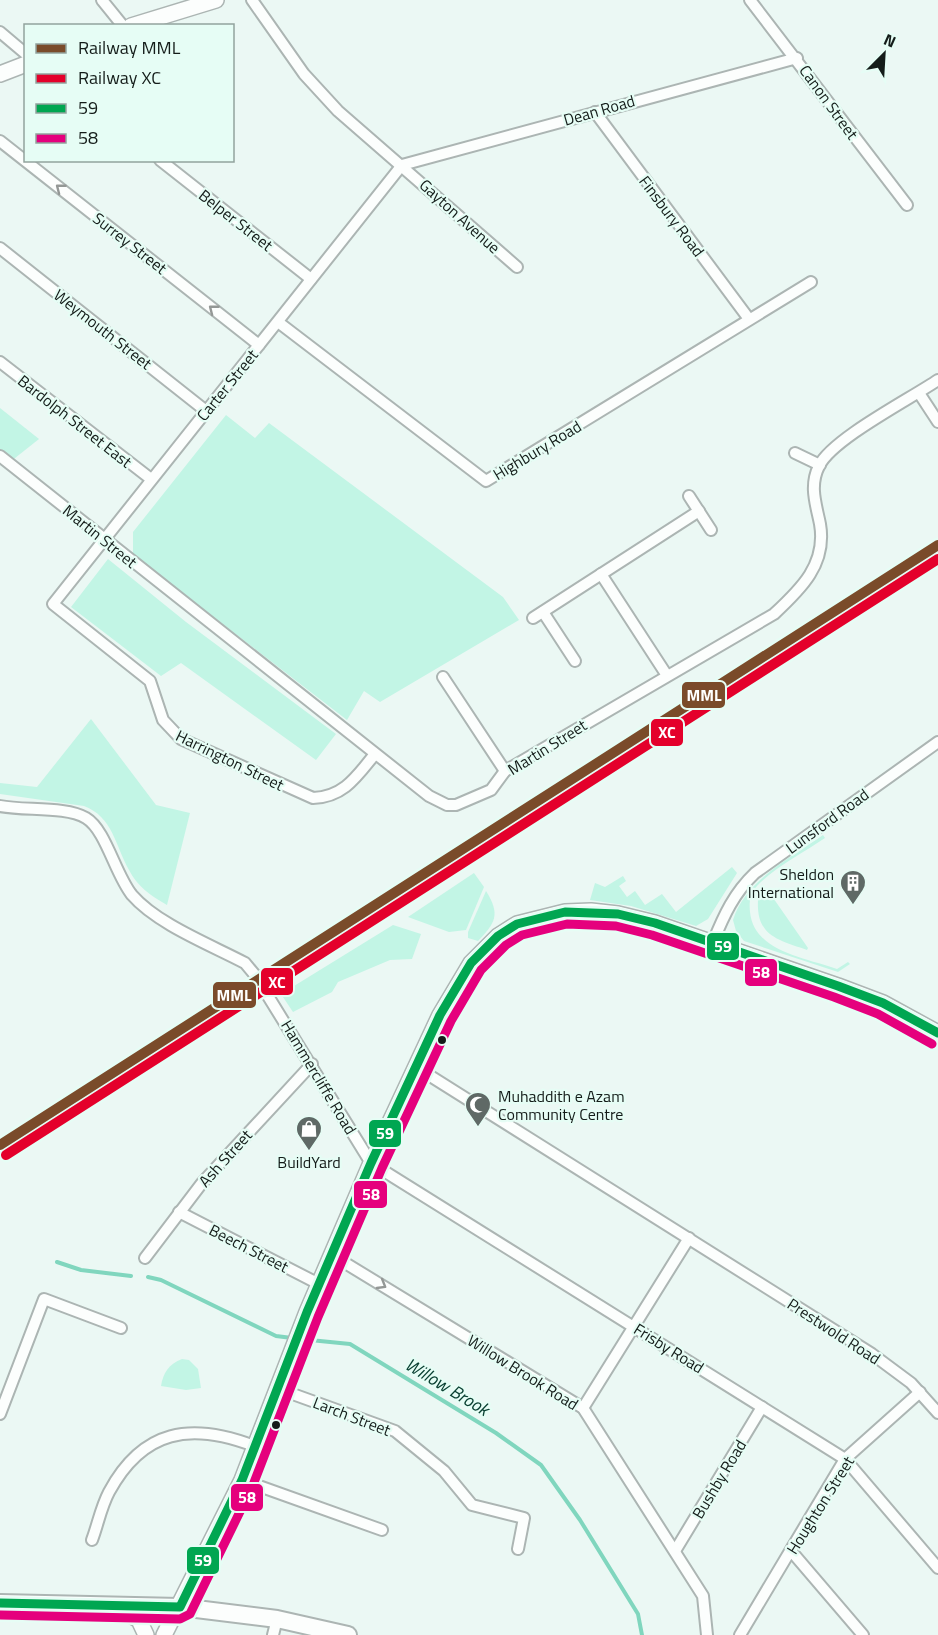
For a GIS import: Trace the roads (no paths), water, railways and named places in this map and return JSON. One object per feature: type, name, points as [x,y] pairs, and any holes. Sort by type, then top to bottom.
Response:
[{"type":"main road","points":[[0,1603],[180,1606],[275,1627],[348,1635]]},
{"type":"street","points":[[102,0],[121,24]]},
{"type":"street","points":[[137,24],[214,0]]},
{"type":"street","name":"Gayton Avenue","points":[[252,0],[304,74],[338,111],[517,267]]},
{"type":"street","name":"Canon Street","points":[[755,1],[907,205]]},
{"type":"street","points":[[0,32],[24,52]]},
{"type":"street","name":"Dean Road","points":[[402,165],[797,58]]},
{"type":"street","points":[[0,74],[24,65]]},
{"type":"street","name":"Finsbury Road","points":[[595,112],[749,319]]},
{"type":"street","name":"Surrey Street","points":[[0,141],[24,160]]},
{"type":"street","name":"Surrey Street","points":[[27,162],[260,345]]},
{"type":"street","name":"Belper Street","points":[[163,162],[311,279]]},
{"type":"street","name":"Carter Street","points":[[53,604],[402,165]]},
{"type":"street","name":"Weymouth Street","points":[[0,248],[206,411]]},
{"type":"street","name":"Highbury Road","points":[[278,322],[486,481],[811,282]]},
{"type":"street","name":"Bardolph Street East","points":[[0,362],[151,479]]},
{"type":"street","points":[[795,453],[820,465],[829,452],[938,380]]},
{"type":"street","points":[[919,393],[938,422]]},
{"type":"street","name":"Martin Street","points":[[0,456],[375,754],[429,796],[447,805],[456,805],[491,790],[505,771],[666,674],[774,614],[804,586],[817,559],[820,547],[820,528],[814,497],[816,475],[820,465]]},
{"type":"street","points":[[689,496],[711,530]]},
{"type":"street","points":[[575,661],[538,615],[699,511]]},
{"type":"street","points":[[601,574],[666,674]]},
{"type":"street","name":"Harrington Street","points":[[53,604],[150,681],[163,720],[170,731],[193,745],[314,798],[325,798],[348,787],[375,754]]},
{"type":"street","points":[[443,677],[505,771]]},
{"type":"street","name":"Lunsford Road","points":[[713,942],[724,914],[739,888],[755,873],[938,742]]},
{"type":"street","name":"Hammercliffe Road","points":[[0,806],[84,816],[102,835],[117,873],[133,896],[157,915],[245,963],[312,1064],[371,1163]]},
{"type":"street","points":[[165,1635],[242,1480],[288,1356],[371,1163],[416,1067],[459,980],[490,942],[517,924],[565,912],[591,911],[654,923],[883,1003],[938,1034]]},
{"type":"street","name":"Ash Street","points":[[145,1258],[178,1212],[228,1154],[312,1064]]},
{"type":"street","name":"Prestwold Road","points":[[416,1067],[872,1354],[920,1392],[938,1413]]},
{"type":"street","name":"Frisby Road","points":[[371,1163],[845,1459],[938,1568]]},
{"type":"street","name":"Beech Street","points":[[178,1212],[319,1284]]},
{"type":"street","points":[[583,1408],[689,1238]]},
{"type":"street","name":"Willow Brook Road","points":[[332,1254],[583,1408],[702,1596],[707,1635]]},
{"type":"street","points":[[0,1414],[44,1299],[121,1328]]},
{"type":"street","name":"Larch Street","points":[[276,1388],[395,1431],[444,1471],[472,1505],[524,1518],[518,1549]]},
{"type":"street","name":"Houghton Street","points":[[740,1635],[792,1552],[845,1459],[920,1392]]},
{"type":"street","name":"Bushby Road","points":[[675,1551],[762,1407]]},
{"type":"street","points":[[92,1540],[108,1494],[123,1470],[148,1445],[163,1438],[200,1432],[227,1436],[254,1446]]},
{"type":"street","points":[[242,1480],[382,1530]]},
{"type":"street","points":[[792,1552],[863,1635]]},
{"type":"street","points":[[115,1606],[139,1620],[146,1635]]},
{"type":"waterway","name":"Willow Brook","points":[[57,1262],[81,1270],[131,1276]]},
{"type":"waterway","name":"Willow Brook","points":[[148,1277],[161,1280],[276,1336],[292,1338]]},
{"type":"waterway","name":"Willow Brook","points":[[300,1339],[350,1344],[496,1433],[541,1465],[580,1520],[638,1614],[642,1635]]},
{"type":"rail line","name":"MML","points":[[0,1145],[938,545]]},
{"type":"rail line","name":"XC","points":[[6,1155],[938,559]]},
{"type":"place","name":"Sheldon International","points":[[853,906]]},
{"type":"place","name":"Muhaddith e Azam Community Centre","points":[[478,1128]]},
{"type":"place","name":"BuildYard","points":[[309,1152]]}]
